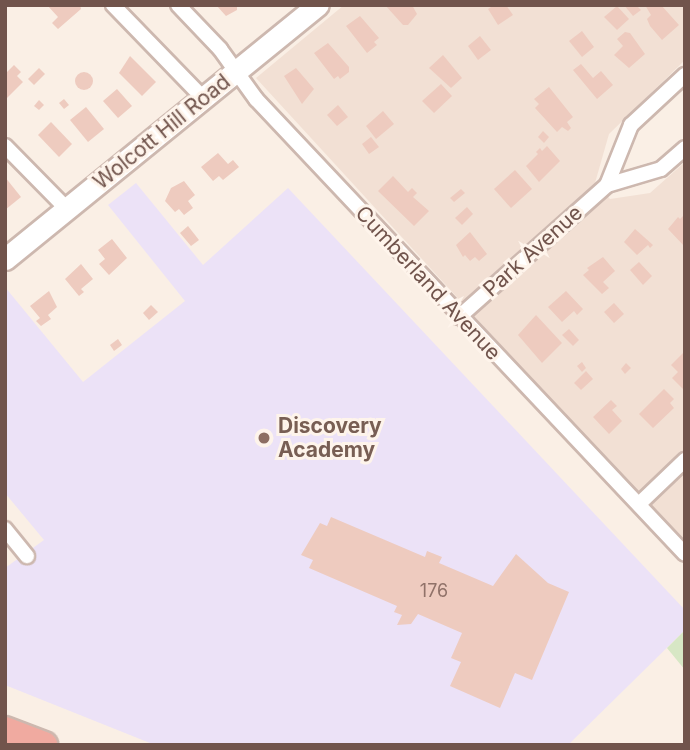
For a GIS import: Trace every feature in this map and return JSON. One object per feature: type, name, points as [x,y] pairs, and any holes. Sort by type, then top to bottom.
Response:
[{"type":"highway","points":[[5,730],[44,745]]},
{"type":"street","points":[[113,5],[203,98]]},
{"type":"street","name":"Cumberland Avenue","points":[[178,5],[220,49],[256,99],[685,554]]},
{"type":"street","name":"Wolcott Hill Road","points":[[5,259],[318,5]]},
{"type":"street","name":"Park Avenue","points":[[607,185],[631,125],[685,75]]},
{"type":"street","points":[[5,146],[67,209]]},
{"type":"street","name":"Park Avenue","points":[[459,317],[607,185],[661,169],[685,148]]},
{"type":"street","points":[[639,504],[685,460]]},
{"type":"street","points":[[5,529],[27,556]]},
{"type":"shaded area","points":[[344,5],[685,5],[685,60],[609,134],[595,183],[610,199],[650,193],[685,162],[685,546],[256,78]]},
{"type":"shaded area","name":"Discovery Academy","points":[[136,183],[203,265],[288,188],[685,610],[685,630],[568,745],[155,745],[5,685],[5,568],[44,540],[5,493],[5,287],[83,382],[185,301],[108,205]]},
{"type":"green space","points":[[685,630],[685,670],[667,648]]},
{"type":"building","points":[[47,5],[80,5],[81,9],[58,29],[52,23],[58,17]]},
{"type":"building","points":[[216,5],[237,5],[237,10],[226,16]]},
{"type":"building","points":[[385,5],[412,5],[417,14],[408,25],[403,25]]},
{"type":"building","points":[[494,5],[506,5],[513,15],[498,25],[488,9]]},
{"type":"building","points":[[624,5],[636,5],[641,10],[633,16]]},
{"type":"building","points":[[645,5],[661,5],[679,25],[662,40],[650,26],[647,19],[651,15]]},
{"type":"building","points":[[617,6],[629,19],[617,30],[604,17]]},
{"type":"building","points":[[360,16],[379,38],[374,42],[377,45],[367,53],[346,26]]},
{"type":"building","points":[[582,31],[594,47],[582,57],[569,41]]},
{"type":"building","points":[[625,32],[630,33],[645,54],[629,68],[614,55],[623,46],[617,39]]},
{"type":"building","points":[[480,36],[491,50],[478,60],[468,46]]},
{"type":"building","points":[[328,43],[349,67],[349,72],[340,79],[338,76],[334,79],[314,53]]},
{"type":"building","points":[[443,55],[462,78],[451,88],[429,68]]},
{"type":"building","points":[[130,56],[156,82],[142,96],[119,73]]},
{"type":"building","points":[[581,64],[593,78],[601,71],[613,85],[597,99],[573,70]]},
{"type":"building","points":[[14,65],[21,72],[17,76],[23,82],[7,98],[5,74]]},
{"type":"building","points":[[39,68],[45,74],[34,85],[28,79]]},
{"type":"building","points":[[296,68],[314,89],[302,104],[284,76]]},
{"type":"building","points":[[84,72],[90,75],[93,81],[90,87],[84,90],[78,87],[75,81],[78,75]]},
{"type":"building","points":[[441,84],[452,96],[434,113],[422,101]]},
{"type":"building","points":[[549,87],[573,117],[567,122],[571,128],[568,131],[562,127],[557,132],[535,108],[539,104],[534,99]]},
{"type":"building","points":[[117,89],[132,106],[118,118],[103,101]]},
{"type":"building","points":[[64,99],[69,105],[64,109],[59,103]]},
{"type":"building","points":[[39,100],[44,105],[39,110],[34,106]]},
{"type":"building","points":[[338,105],[348,117],[337,126],[327,115]]},
{"type":"building","points":[[86,107],[104,129],[88,142],[70,120]]},
{"type":"building","points":[[383,111],[394,124],[376,139],[366,126]]},
{"type":"building","points":[[51,122],[72,144],[59,157],[38,135]]},
{"type":"building","points":[[543,131],[549,137],[544,143],[538,137]]},
{"type":"building","points":[[371,137],[379,147],[369,154],[362,144]]},
{"type":"building","points":[[547,146],[560,161],[539,182],[526,166],[538,154],[536,152],[540,148],[542,151]]},
{"type":"building","points":[[218,153],[228,164],[233,160],[239,167],[223,180],[219,176],[213,181],[201,167]]},
{"type":"building","points":[[515,170],[532,189],[511,208],[494,189]]},
{"type":"building","points":[[393,176],[408,192],[412,188],[417,193],[413,197],[429,211],[414,226],[378,191]]},
{"type":"building","points":[[5,177],[21,197],[5,210]]},
{"type":"building","points":[[184,181],[195,195],[188,201],[193,208],[184,215],[179,209],[175,212],[165,201],[171,188]]},
{"type":"building","points":[[461,189],[465,193],[454,202],[450,198]]},
{"type":"building","points":[[467,207],[473,214],[462,225],[455,218]]},
{"type":"building","points":[[685,214],[685,247],[668,229],[678,217],[680,219]]},
{"type":"building","points":[[188,226],[199,240],[191,246],[180,233]]},
{"type":"building","points":[[635,229],[653,245],[650,248],[648,245],[637,255],[624,242]]},
{"type":"building","points":[[470,232],[487,254],[479,261],[475,257],[470,261],[465,255],[463,257],[456,245]]},
{"type":"building","points":[[112,239],[127,258],[109,275],[99,264],[105,259],[98,250]]},
{"type":"building","points":[[603,257],[615,271],[603,282],[609,288],[602,294],[583,275],[589,270],[587,268]]},
{"type":"building","points":[[639,262],[652,276],[643,285],[630,270]]},
{"type":"building","points":[[81,264],[93,279],[81,289],[84,292],[79,296],[65,279]]},
{"type":"building","points":[[49,291],[57,307],[48,315],[51,319],[41,326],[36,321],[40,318],[30,306]]},
{"type":"building","points":[[566,291],[583,309],[577,315],[574,311],[562,322],[548,307]]},
{"type":"building","points":[[614,303],[624,314],[614,323],[604,312]]},
{"type":"building","points":[[151,305],[158,312],[149,320],[143,313]]},
{"type":"building","points":[[536,315],[562,343],[542,363],[518,335]]},
{"type":"building","points":[[569,329],[579,340],[573,346],[562,335]]},
{"type":"building","points":[[118,339],[122,345],[114,351],[110,345]]},
{"type":"building","points":[[685,351],[685,391],[672,378],[678,372],[671,365]]},
{"type":"building","points":[[582,362],[586,368],[582,372],[577,366]]},
{"type":"building","points":[[626,363],[631,368],[625,374],[621,369]]},
{"type":"building","points":[[586,371],[593,379],[581,390],[574,383]]},
{"type":"building","points":[[664,389],[674,399],[670,403],[674,408],[653,428],[639,414]]},
{"type":"building","points":[[611,400],[617,406],[612,410],[622,421],[609,434],[593,417]]},
{"type":"building","points":[[331,517],[425,557],[427,551],[442,557],[439,563],[493,586],[516,554],[548,583],[569,592],[532,680],[515,673],[500,708],[450,686],[461,662],[451,658],[462,633],[418,614],[411,624],[397,625],[402,615],[394,612],[397,606],[309,568],[313,560],[301,555],[320,523],[327,526]]},
{"type":"place","name":"Discovery Academy","points":[[264,438]]}]
